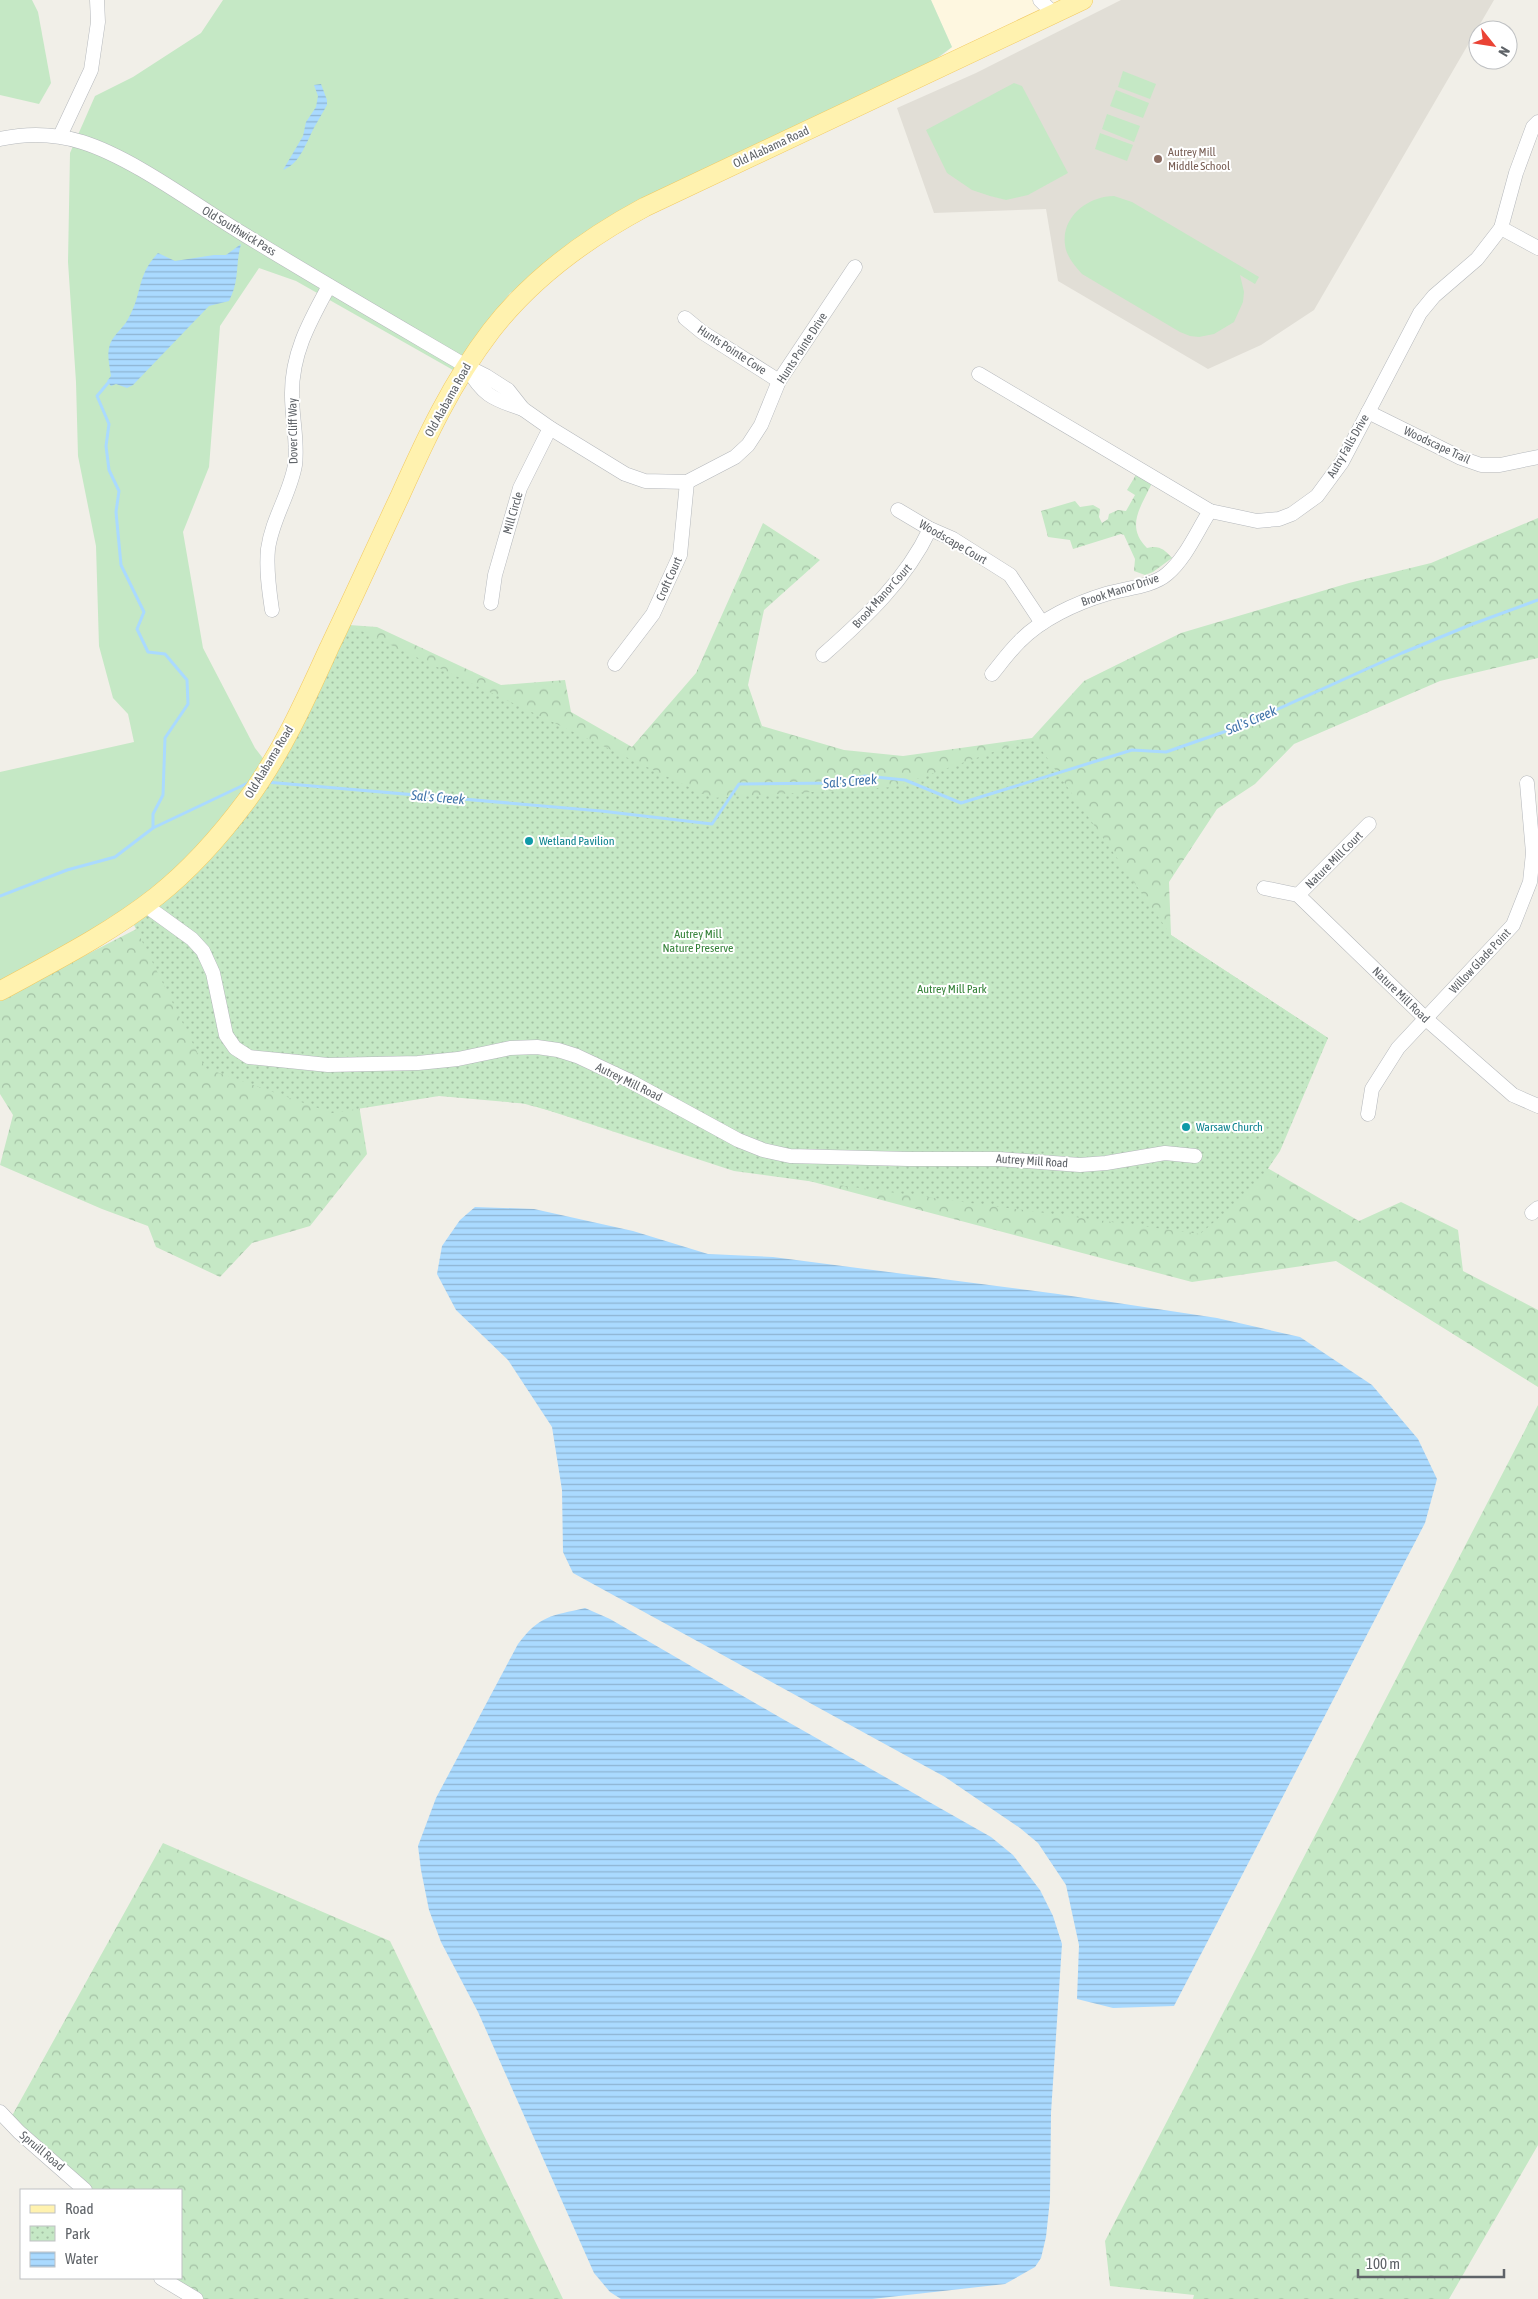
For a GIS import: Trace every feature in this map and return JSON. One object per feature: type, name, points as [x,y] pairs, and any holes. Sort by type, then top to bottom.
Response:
[{"type":"main road","name":"Old Alabama Road","points":[[0,991],[79,947],[144,905],[179,876],[216,838],[247,800],[274,758],[307,697],[435,420],[466,366],[493,329],[523,295],[558,264],[619,221],[654,202],[1052,7],[1083,0]]},
{"type":"street","points":[[60,136],[91,70],[98,22],[97,0]]},
{"type":"street","points":[[1040,0],[1052,7]]},
{"type":"street","name":"Autry Falls Drive","points":[[978,374],[1210,510],[1257,521],[1279,519],[1292,514],[1317,496],[1342,462],[1420,313],[1434,296],[1477,259],[1501,228],[1516,173],[1533,127],[1538,122]]},
{"type":"street","name":"Old Southwick Pass","points":[[0,139],[33,135],[60,136],[85,143],[130,164],[330,286],[466,366]]},
{"type":"street","points":[[1501,228],[1538,248]]},
{"type":"street","name":"Hunts Pointe Drive","points":[[466,366],[478,387],[500,402],[523,409],[550,428],[625,474],[645,481],[688,482],[735,458],[748,445],[761,425],[779,380],[855,267]]},
{"type":"street","name":"Dover Cliff Way","points":[[272,610],[267,570],[268,548],[290,489],[295,463],[292,394],[294,366],[305,329],[330,286]]},
{"type":"street","name":"Hunts Pointe Cove","points":[[685,318],[702,332],[779,380]]},
{"type":"street","name":"Woodscape Trail","points":[[1368,412],[1461,458],[1481,465],[1500,465],[1538,457]]},
{"type":"street","name":"Mill Circle","points":[[491,603],[495,575],[520,488],[550,428]]},
{"type":"street","name":"Croft Court","points":[[615,664],[653,614],[680,555],[688,482]]},
{"type":"street","name":"Woodscape Court","points":[[898,510],[930,529],[953,539],[1010,575],[1042,623]]},
{"type":"street","name":"Brook Manor Drive","points":[[992,674],[1020,641],[1042,623],[1075,606],[1166,575],[1180,561],[1210,510]]},
{"type":"street","name":"Brook Manor Court","points":[[823,655],[900,580],[919,553],[930,529]]},
{"type":"street","name":"Willow Glade Point","points":[[1368,1114],[1372,1089],[1398,1048],[1513,925],[1530,882],[1533,853],[1527,783]]},
{"type":"street","name":"Nature Mill Court","points":[[1298,895],[1369,824]]},
{"type":"street","points":[[1264,888],[1298,895]]},
{"type":"street","name":"Nature Mill Road","points":[[1298,895],[1424,1018],[1513,1095],[1538,1106]]},
{"type":"street","name":"Autrey Mill Road","points":[[144,905],[192,939],[204,951],[214,973],[226,1035],[236,1048],[249,1057],[328,1065],[418,1063],[458,1059],[510,1048],[558,1050],[577,1056],[628,1080],[738,1140],[763,1150],[790,1156],[999,1159],[1080,1164],[1106,1163],[1165,1153],[1195,1156]]},
{"type":"street","name":"Spruill Road","points":[[0,2112],[19,2132],[84,2189]]},
{"type":"street","points":[[164,2279],[196,2299]]},
{"type":"shaded area","points":[[931,0],[1089,0],[912,83],[952,47]]},
{"type":"shaded area","name":"Autrey Mill Middle School","points":[[1121,0],[1494,0],[1482,20],[1468,20],[1468,45],[1314,310],[1261,345],[1208,369],[1058,281],[1046,209],[934,213],[897,108],[976,73]]},
{"type":"green space","points":[[0,0],[32,0],[38,12],[51,83],[39,104],[0,95]]},
{"type":"green space","points":[[223,0],[931,0],[952,47],[891,93],[652,214],[510,293],[453,370],[296,281],[259,268],[220,326],[209,467],[183,532],[203,648],[255,748],[272,770],[201,854],[0,1001],[0,772],[134,742],[128,714],[113,698],[99,646],[96,546],[78,456],[76,382],[68,262],[70,153],[95,96],[133,77],[201,33]]},
{"type":"green space","points":[[1123,71],[1156,84],[1150,99],[1118,87]]},
{"type":"green space","points":[[1014,83],[1022,86],[1068,173],[1028,195],[1006,200],[972,190],[947,173],[926,130]]},
{"type":"green space","points":[[1116,90],[1149,103],[1143,118],[1110,106]]},
{"type":"green space","points":[[1107,114],[1140,126],[1134,142],[1102,129]]},
{"type":"green space","points":[[1100,133],[1133,145],[1127,161],[1095,149]]},
{"type":"green space","points":[[1114,196],[1132,202],[1259,277],[1255,284],[1240,275],[1244,292],[1243,302],[1234,322],[1214,334],[1199,337],[1190,336],[1180,332],[1082,274],[1067,253],[1065,235],[1067,225],[1072,217],[1086,204],[1105,197]]},
{"type":"green space","points":[[1137,473],[1152,483],[1137,516],[1137,532],[1140,540],[1147,548],[1161,548],[1172,558],[1153,572],[1145,575],[1134,571],[1135,559],[1124,535],[1121,534],[1073,549],[1070,540],[1048,537],[1041,511],[1075,501],[1080,507],[1093,505],[1100,509],[1099,517],[1102,523],[1108,519],[1109,514],[1118,510],[1126,511],[1135,495],[1127,490]]},
{"type":"green space","name":"Autrey Mill Park","points":[[1538,518],[1538,658],[1440,681],[1294,744],[1255,784],[1217,809],[1169,882],[1171,935],[1328,1038],[1264,1166],[1359,1221],[1401,1202],[1458,1230],[1463,1271],[1538,1310],[1538,1387],[1336,1261],[1192,1282],[722,1158],[351,1056],[367,1154],[310,1226],[252,1243],[220,1277],[156,1247],[148,1226],[102,1209],[0,1165],[13,1115],[0,1094],[0,999],[152,921],[272,770],[349,625],[377,627],[501,685],[565,680],[571,712],[632,747],[696,673],[763,523],[820,560],[764,610],[748,685],[762,726],[844,750],[903,756],[1032,738],[1084,681],[1181,633],[1349,583],[1431,563]]},
{"type":"green space","name":"Autrey Mill Park","points":[[349,625],[712,798],[894,787],[1033,738],[1171,935],[1328,1038],[1280,1151],[1256,1186],[1200,1234],[734,1171],[529,1104],[439,1096],[332,1113],[205,1068],[130,917],[247,800]]},
{"type":"green space","points":[[1538,1405],[1538,2145],[1449,2299],[1193,2299],[1194,2295],[1110,2286],[1105,2241]]},
{"type":"green space","points":[[163,1843],[390,1941],[563,2299],[194,2299],[161,2279],[182,2279],[182,2189],[83,2189],[8,2123]]},
{"type":"water","points":[[321,84],[327,105],[299,157],[283,170],[303,136],[306,122],[316,107],[318,96],[314,85]]},
{"type":"water","points":[[241,244],[235,286],[229,301],[209,306],[133,385],[127,388],[116,384],[111,386],[107,381],[111,376],[108,355],[110,344],[133,310],[146,269],[158,253],[175,261],[226,255]]},
{"type":"water","points":[[475,1207],[534,1209],[633,1231],[708,1254],[773,1257],[1058,1294],[1217,1318],[1300,1337],[1372,1385],[1418,1439],[1437,1479],[1425,1523],[1174,2006],[1113,2008],[1077,1999],[1079,1945],[1066,1885],[1038,1843],[1020,1828],[945,1777],[573,1573],[563,1552],[562,1490],[552,1427],[508,1360],[456,1310],[437,1274],[442,1246],[460,1220]]},
{"type":"water","points":[[585,1608],[610,1619],[991,1837],[1013,1855],[1040,1890],[1053,1916],[1062,1944],[1051,2113],[1050,2199],[1046,2237],[1041,2258],[1035,2267],[1005,2284],[872,2299],[621,2299],[610,2292],[594,2273],[478,2012],[441,1942],[429,1910],[418,1846],[436,1798],[518,1644],[533,1627],[547,1618]]},
{"type":"waterway","points":[[108,383],[97,396],[109,424],[106,446],[109,470],[119,491],[116,512],[121,565],[144,612],[137,629],[148,652],[165,654],[187,680],[188,704],[165,738],[163,795],[153,814],[153,828]]},
{"type":"waterway","name":"Sal's Creek","points":[[266,782],[601,811],[712,824],[739,784],[835,783],[865,776],[905,780],[961,803],[1132,750],[1166,752],[1238,727],[1402,653],[1538,600]]},
{"type":"waterway","points":[[0,896],[67,870],[115,857],[153,828],[250,782]]},
{"type":"place","name":"Autrey Mill Middle School","points":[[1158,159]]},
{"type":"place","name":"Wetland Pavilion","points":[[529,841]]},
{"type":"place","name":"Warsaw Church","points":[[1186,1127]]},
{"type":"park label","name":"Autrey Mill Nature Preserve","points":[[698,941]]}]
